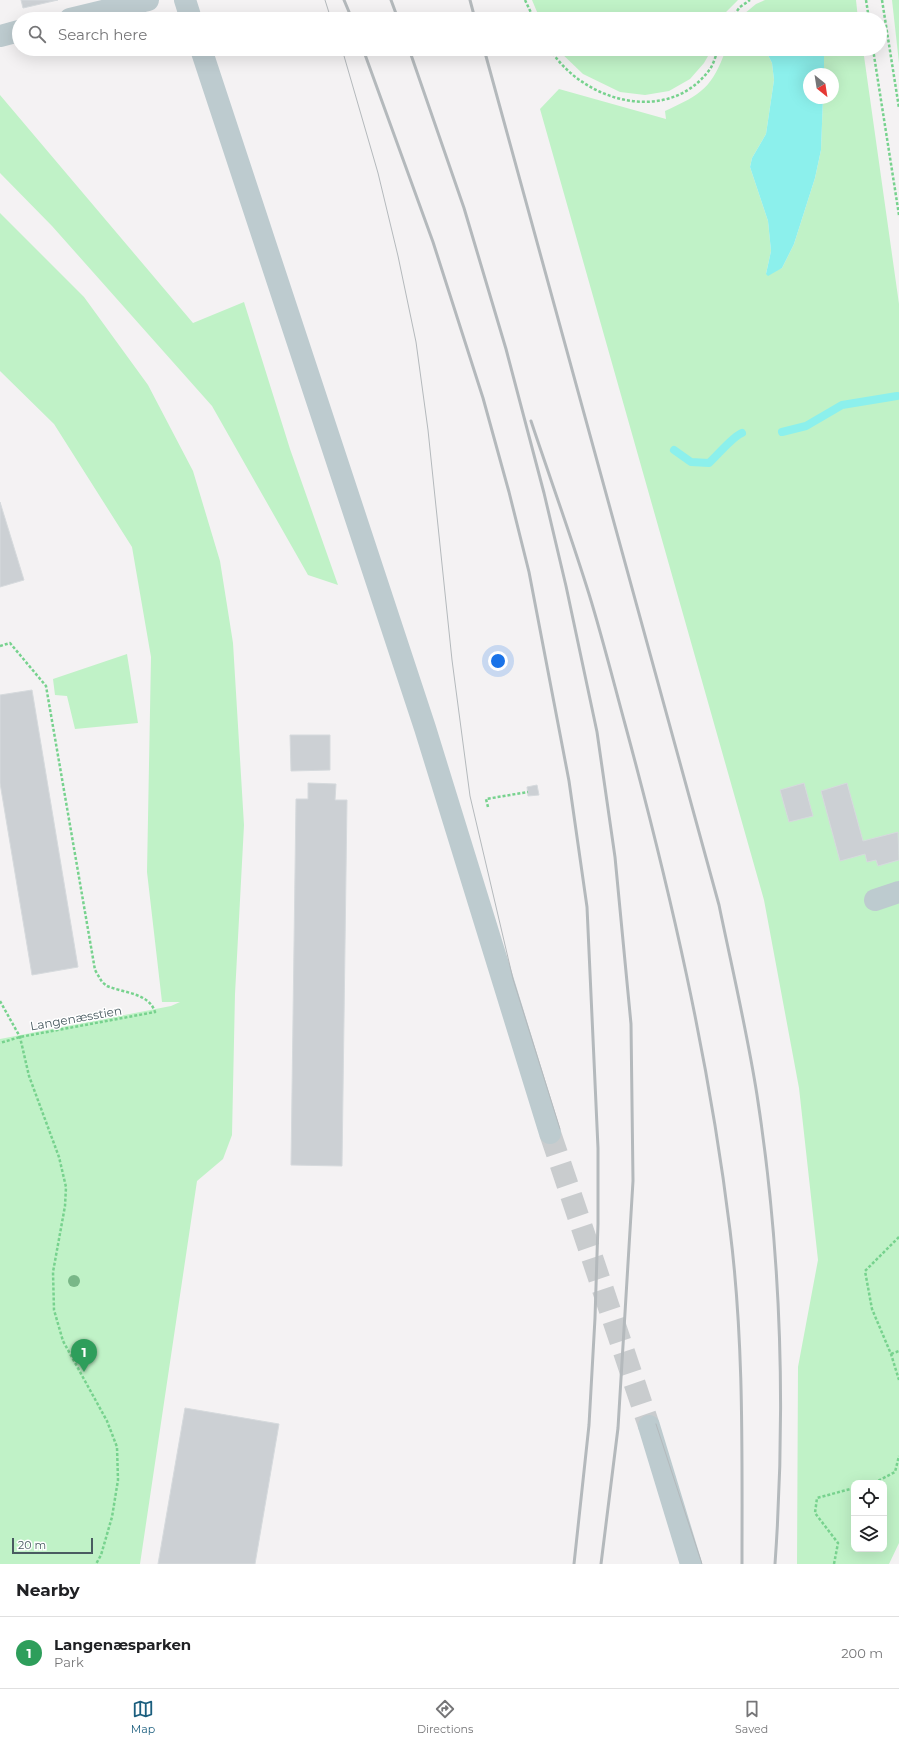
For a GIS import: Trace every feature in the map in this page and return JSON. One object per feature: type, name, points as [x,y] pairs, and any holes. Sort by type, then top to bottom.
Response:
[{"type":"lane","points":[[99,12],[148,0]]},
{"type":"lane","points":[[185,0],[189,12]]},
{"type":"lane","points":[[0,36],[12,33]]},
{"type":"lane","points":[[203,56],[425,728],[550,1133]]},
{"type":"lane","points":[[875,900],[899,892]]},
{"type":"lane","points":[[649,1426],[691,1564]]},
{"type":"path","points":[[525,0],[531,12]]},
{"type":"path","points":[[736,12],[750,0]]},
{"type":"path","points":[[866,0],[868,12]]},
{"type":"path","points":[[882,0],[884,12]]},
{"type":"path","points":[[887,32],[899,108]]},
{"type":"path","points":[[556,56],[570,74],[589,88],[610,97],[631,101],[659,100],[681,94],[697,82],[711,68],[715,56]]},
{"type":"path","points":[[874,56],[899,215]]},
{"type":"path","name":"Langenæsstien","points":[[0,646],[10,643],[46,686],[94,970],[102,982],[107,986],[143,997],[153,1005],[155,1012],[20,1037],[0,1043]]},
{"type":"path","points":[[488,807],[486,799],[528,792]]},
{"type":"path","points":[[0,1001],[20,1037],[29,1076],[59,1157],[66,1187],[65,1206],[53,1272],[54,1310],[63,1341],[107,1421],[117,1447],[118,1480],[112,1517],[101,1555],[96,1564]]},
{"type":"path","points":[[899,1237],[866,1271],[872,1309],[891,1354],[899,1380]]},
{"type":"path","points":[[891,1354],[899,1351]]},
{"type":"path","points":[[880,1480],[895,1472],[899,1456]]},
{"type":"path","points":[[834,1564],[838,1543],[815,1512],[817,1498],[851,1489]]},
{"type":"green space","points":[[532,0],[738,0],[726,12],[537,12]]},
{"type":"green space","points":[[765,0],[856,0],[857,12],[746,12],[756,4]]},
{"type":"green space","points":[[892,0],[899,0],[899,63]]},
{"type":"green space","points":[[564,56],[708,56],[690,79],[669,91],[645,95],[620,92],[583,74]]},
{"type":"green space","points":[[723,56],[768,56],[772,63],[774,80],[766,134],[752,158],[750,167],[768,221],[771,251],[766,274],[782,268],[794,244],[815,178],[821,150],[823,104],[839,104],[839,68],[824,68],[824,56],[864,56],[899,304],[899,1543],[889,1564],[797,1564],[798,1367],[818,1260],[799,1088],[764,900],[540,109],[559,89],[666,119],[665,111],[697,94],[716,73]]},
{"type":"green space","points":[[0,95],[193,323],[244,302],[290,449],[338,585],[308,575],[212,406],[52,226],[0,173]]},
{"type":"green space","points":[[0,213],[84,297],[148,385],[193,471],[220,561],[233,643],[244,825],[235,994],[232,1135],[223,1159],[197,1181],[140,1564],[0,1564],[0,1039],[171,1006],[180,1002],[162,1002],[147,872],[151,657],[132,547],[54,424],[0,371]]},
{"type":"green space","points":[[127,654],[138,723],[75,729],[67,696],[55,695],[53,679]]},
{"type":"water","points":[[768,56],[824,56],[824,68],[803,68],[803,104],[823,104],[821,150],[815,178],[794,244],[782,268],[768,276],[766,274],[771,251],[768,221],[750,167],[752,158],[766,134],[774,80],[772,63]]},
{"type":"building","points":[[21,0],[58,0],[23,8]]},
{"type":"building","points":[[0,502],[24,580],[0,587]]},
{"type":"building","points":[[32,690],[78,967],[32,975],[0,783],[0,695]]},
{"type":"building","points":[[290,735],[330,735],[330,770],[291,771]]},
{"type":"building","points":[[308,783],[336,784],[335,800],[347,800],[342,1166],[291,1165],[296,799],[308,799]]},
{"type":"building","points":[[804,783],[813,816],[789,822],[780,790]]},
{"type":"building","points":[[847,783],[863,841],[898,832],[899,860],[878,866],[876,860],[867,862],[865,854],[840,861],[821,791]]},
{"type":"building","points":[[537,785],[539,795],[528,796],[527,787]]},
{"type":"building","points":[[185,1408],[279,1424],[255,1564],[158,1564]]},
{"type":"waterway","points":[[782,432],[806,426],[842,405],[897,396]]},
{"type":"waterway","points":[[674,450],[691,462],[709,463],[730,442],[742,433]]},
{"type":"tunnel","points":[[550,1133],[649,1426]]},
{"type":"tram line","points":[[325,0],[329,12]]},
{"type":"tram line","points":[[344,56],[378,173],[398,256],[416,342],[428,430],[452,660],[470,796],[513,979],[560,1129]]},
{"type":"tram line","points":[[656,1424],[702,1564]]},
{"type":"railway","points":[[344,0],[349,12]]},
{"type":"railway","points":[[391,0],[395,12]]},
{"type":"railway","points":[[470,0],[473,12]]},
{"type":"railway","points":[[366,56],[433,242],[483,398],[509,492],[529,572],[569,781],[587,907],[598,1148],[598,1224],[595,1318],[589,1425],[574,1564]]},
{"type":"railway","points":[[411,56],[464,208],[506,349],[544,493],[566,586],[597,732],[615,857],[631,1024],[633,1181],[618,1428],[601,1564]]},
{"type":"railway","points":[[486,56],[719,905],[749,1047],[765,1153],[776,1270],[779,1329],[780,1447],[775,1564]]},
{"type":"railway","points":[[531,421],[594,610],[642,786],[686,975],[711,1102],[730,1230],[738,1313],[741,1397],[742,1564]]},
{"type":"place","name":"Langenæsparken","points":[[84,1372]]}]
